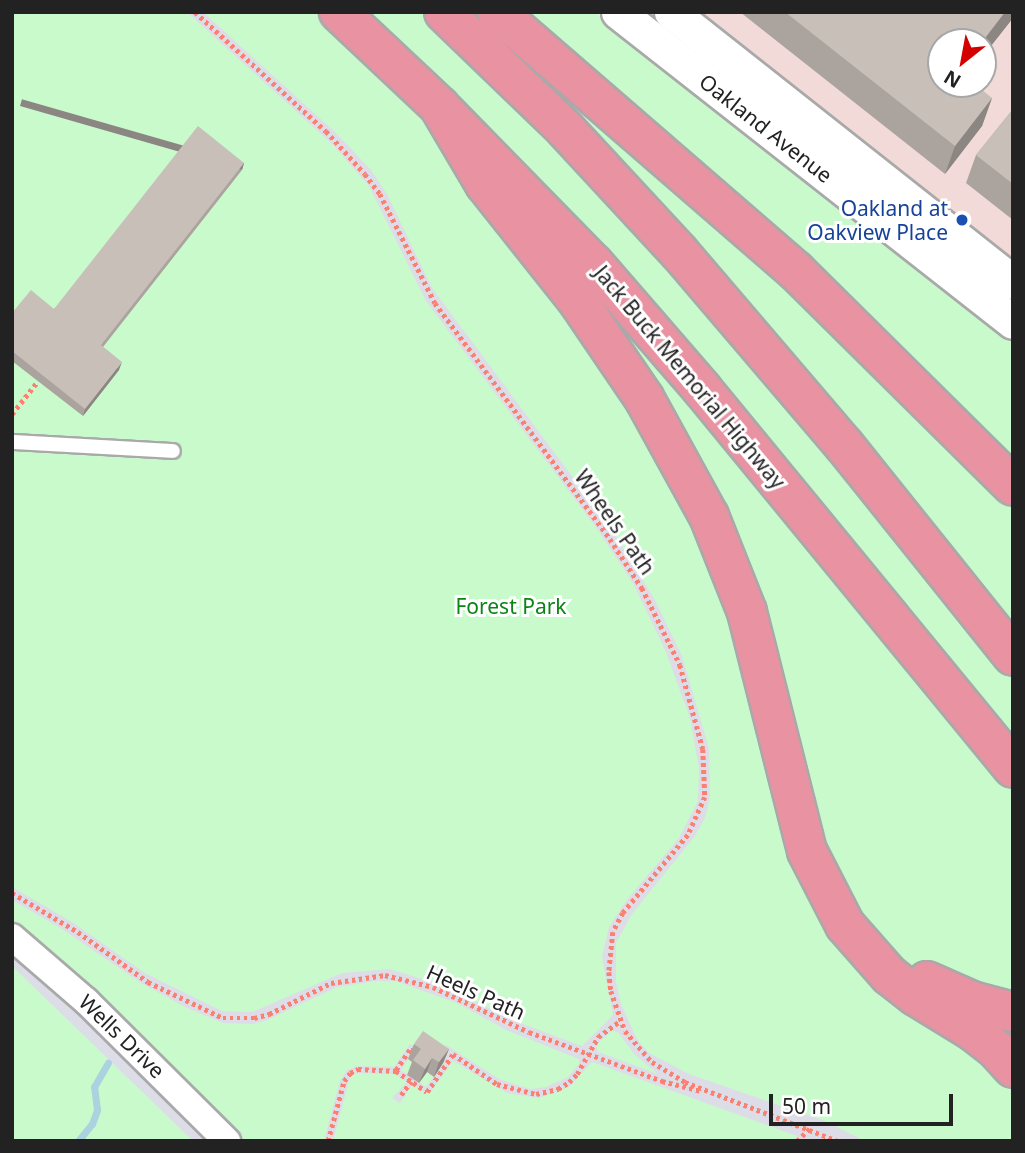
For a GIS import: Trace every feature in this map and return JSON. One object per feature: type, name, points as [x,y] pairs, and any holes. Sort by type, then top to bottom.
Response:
[{"type":"highway","name":"Jack Buck Memorial Highway","points":[[339,12],[439,106],[609,281],[702,389],[1013,768]]},
{"type":"highway","points":[[444,12],[565,129],[679,252],[828,426],[1013,656]]},
{"type":"highway","points":[[497,12],[796,271],[1013,486]]},
{"type":"highway","points":[[439,106],[485,184],[578,301],[644,398],[709,516],[747,612],[807,851],[845,925],[889,975],[916,996],[973,1031],[997,1050],[1013,1068]]},
{"type":"highway","points":[[864,947],[941,988],[972,1001],[1013,1012]]},
{"type":"street","name":"Oakland Avenue","points":[[618,12],[1013,322]]},
{"type":"street","name":"Oakland Avenue","points":[[671,12],[1013,282]]},
{"type":"street","name":"Wells Drive","points":[[12,937],[86,1000],[227,1141]]},
{"type":"lane","points":[[12,442],[173,451]]},
{"type":"path","name":"Wheels Path","points":[[195,12],[326,131],[373,184],[435,303],[610,539],[642,588],[680,665],[703,749],[705,797],[688,835],[623,913],[613,932],[609,972],[620,1021],[632,1042],[652,1062],[709,1093]]},
{"type":"path","points":[[12,414],[38,381]]},
{"type":"path","name":"Heels Path","points":[[12,893],[78,932],[148,982],[223,1018],[240,1020],[268,1014],[331,983],[385,975],[433,987],[509,1024],[662,1082],[709,1093]]},
{"type":"path","points":[[328,1141],[344,1081],[350,1073],[358,1069],[396,1070],[427,1092],[453,1054],[497,1084],[536,1094],[569,1082],[577,1074],[598,1037],[620,1021]]},
{"type":"path","points":[[396,1070],[410,1050],[413,1052]]},
{"type":"path","points":[[401,1095],[411,1081]]},
{"type":"path","points":[[709,1093],[810,1128],[838,1141]]},
{"type":"path","points":[[797,1141],[810,1128]]},
{"type":"shaded area","points":[[187,12],[203,12],[336,133],[371,170],[387,194],[432,288],[612,530],[655,600],[682,656],[709,749],[710,797],[705,818],[695,836],[632,914],[616,943],[616,982],[621,1004],[637,1039],[649,1053],[689,1074],[825,1121],[865,1141],[793,1141],[797,1136],[592,1062],[569,1087],[539,1098],[507,1093],[453,1061],[429,1094],[412,1085],[400,1103],[392,1098],[407,1082],[395,1074],[356,1073],[350,1077],[333,1141],[324,1141],[340,1081],[347,1070],[358,1066],[394,1067],[410,1044],[416,1048],[401,1070],[426,1087],[443,1064],[436,1059],[446,1045],[499,1079],[530,1089],[546,1087],[568,1077],[579,1064],[579,1059],[506,1030],[457,1003],[395,981],[337,987],[253,1024],[223,1023],[185,1007],[141,983],[62,929],[12,900],[12,887],[72,922],[145,973],[222,1011],[252,1012],[342,973],[389,969],[439,984],[515,1021],[582,1046],[613,1015],[602,957],[609,927],[626,901],[679,838],[698,801],[699,768],[690,718],[666,652],[633,583],[595,526],[426,301],[369,186],[332,144]],"holes":[[[612,1030],[619,1033],[634,1054],[658,1074],[598,1052],[596,1045]]]},
{"type":"shaded area","points":[[693,12],[1013,12],[1013,263]]},
{"type":"shaded area","points":[[12,956],[69,1004],[206,1141],[193,1141],[12,966]]},
{"type":"green space","name":"Forest Park","points":[[12,12],[595,12],[1013,339],[1013,1141],[12,1141]]},
{"type":"building","points":[[785,12],[1005,12],[993,28],[927,28],[927,98],[992,98],[955,146]]},
{"type":"building","points":[[1013,109],[1013,184],[976,155]]},
{"type":"building","points":[[198,126],[244,163],[101,345],[122,362],[85,409],[12,351],[12,313],[31,290],[54,309]]},
{"type":"building","points":[[423,1031],[449,1049],[439,1062],[432,1058],[425,1069],[413,1060],[421,1049],[414,1044]]},
{"type":"waterway","points":[[78,1141],[92,1124],[97,1110],[94,1087],[108,1063]]},
{"type":"place","name":"Oakland at Oakview Place","points":[[962,220]]}]
